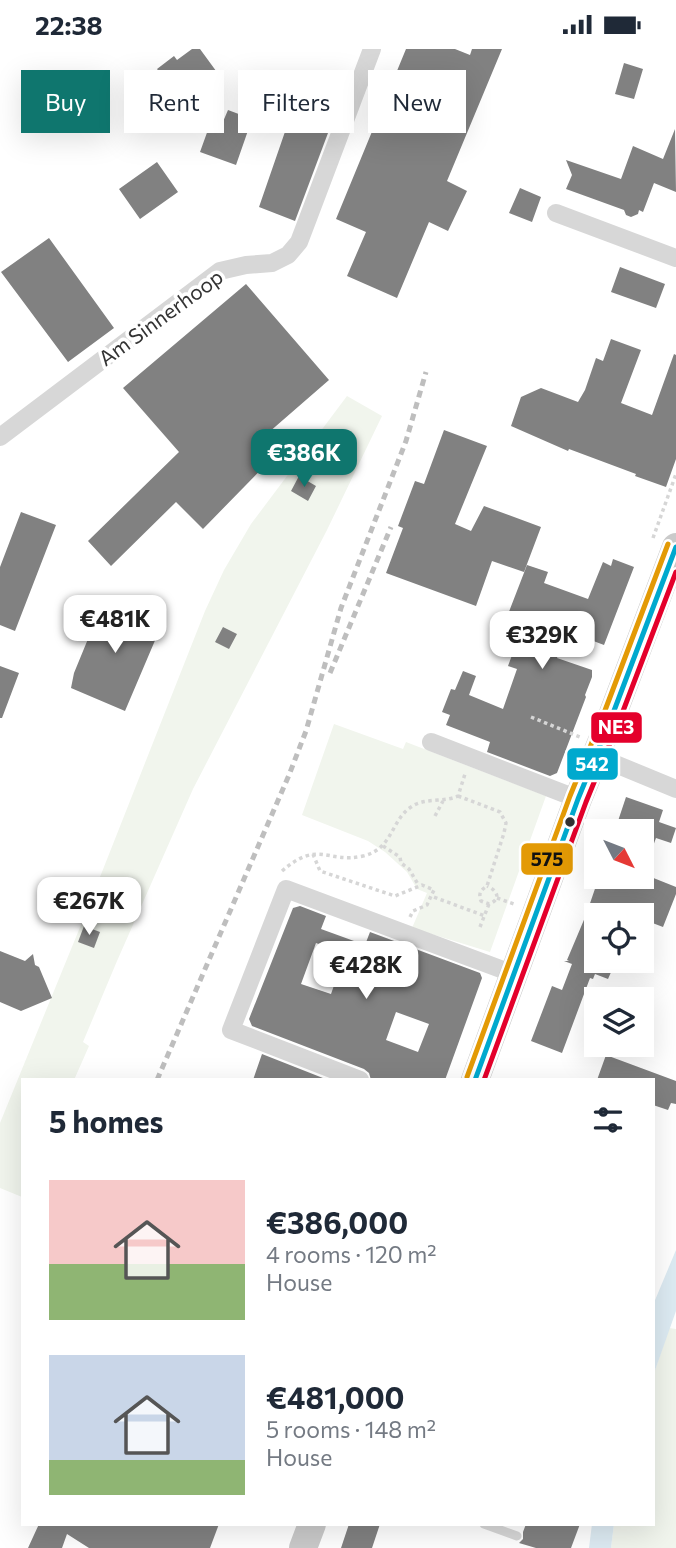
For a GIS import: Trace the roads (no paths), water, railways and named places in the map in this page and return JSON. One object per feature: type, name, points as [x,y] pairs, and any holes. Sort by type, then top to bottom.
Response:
[{"type":"main road","points":[[476,1078],[578,799],[589,747],[676,547]]},
{"type":"main road","points":[[303,1548],[311,1526]]},
{"type":"street","name":"Am Sinnerhoop","points":[[0,437],[220,271],[272,263],[288,255],[299,242],[372,49]]},
{"type":"street","points":[[556,213],[676,258]]},
{"type":"street","points":[[431,742],[578,799]]},
{"type":"street","points":[[589,747],[676,789]]},
{"type":"street","points":[[355,1078],[230,1030],[286,889],[514,974]]},
{"type":"lane","points":[[490,1526],[517,1536]]},
{"type":"railway","points":[[158,1078],[306,731],[341,608],[406,441],[426,372]]},
{"type":"railway","points":[[330,673],[391,527]]}]
